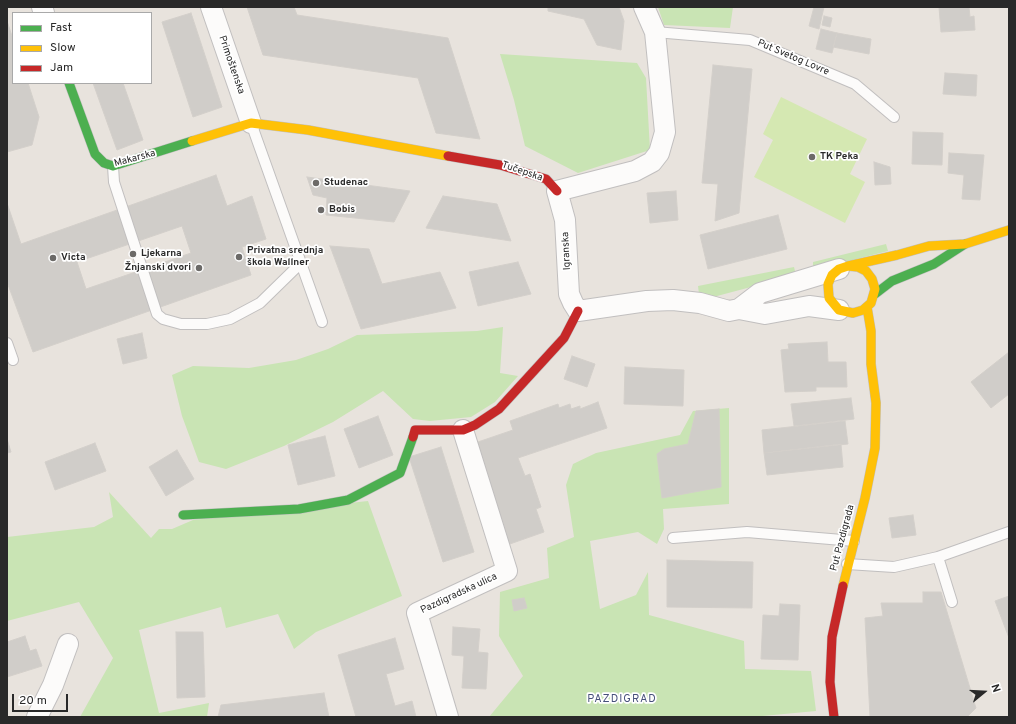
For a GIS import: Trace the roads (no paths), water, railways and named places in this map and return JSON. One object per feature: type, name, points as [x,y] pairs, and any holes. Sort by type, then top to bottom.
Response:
[{"type":"street","name":"Primoštenska","points":[[211,7],[251,123]]},
{"type":"street","points":[[557,191],[635,171],[652,162],[659,153],[665,132],[655,32],[644,7]]},
{"type":"street","name":"Makarska","points":[[69,84],[95,154],[104,163],[113,166],[251,123]]},
{"type":"street","name":"Tučepska","points":[[251,123],[308,130],[500,165],[546,180],[557,191]]},
{"type":"street","name":"Igranska","points":[[557,191],[565,220],[569,294],[578,311]]},
{"type":"street","points":[[183,515],[299,509],[348,500],[400,473],[415,430],[463,430],[475,425],[500,409],[564,338],[578,311],[647,301],[673,300],[700,303],[728,311],[739,308],[760,293],[844,268],[929,246],[965,244],[1009,230]]},
{"type":"street","points":[[739,308],[765,314],[809,306],[844,312],[859,312],[867,307],[875,294],[892,281],[934,264],[965,244]]},
{"type":"street","points":[[852,325],[844,312],[829,298],[827,289],[830,279],[844,268],[862,268],[870,275],[874,284],[875,294]]},
{"type":"street","name":"Put Pazdigrada","points":[[834,717],[830,661],[838,605],[871,472],[875,448],[876,403],[871,364],[871,331],[867,307]]},
{"type":"street","name":"Put Pazdigrada","points":[[862,348],[871,364]]},
{"type":"street","name":"Pazdigradska ulica","points":[[448,717],[417,613],[507,571],[463,430]]},
{"type":"street","points":[[36,717],[53,685],[68,644]]},
{"type":"lane","name":"Put Svetog Lovre","points":[[655,32],[750,40],[855,84],[894,117]]},
{"type":"lane","points":[[251,123],[322,322]]},
{"type":"lane","points":[[113,166],[114,182],[157,314],[162,319],[181,324],[207,324],[230,319],[260,303],[301,263]]},
{"type":"lane","points":[[7,343],[13,360]]},
{"type":"lane","points":[[673,538],[747,532],[854,541]]},
{"type":"lane","points":[[847,564],[894,567],[938,557],[1009,532]]},
{"type":"lane","points":[[938,557],[952,602]]},
{"type":"place","name":"TK Peka","points":[[812,157]]},
{"type":"place","name":"Studenac","points":[[316,183]]},
{"type":"place","name":"Bobis","points":[[321,210]]},
{"type":"place","name":"Ljekarna","points":[[133,254]]},
{"type":"place","name":"Privatna srednja škola Wallner","points":[[239,257]]},
{"type":"place","name":"Victa","points":[[53,258]]},
{"type":"place","name":"Žnjanski dvori","points":[[199,268]]},
{"type":"district","name":"PAZDIGRAD","points":[[622,700]]}]
